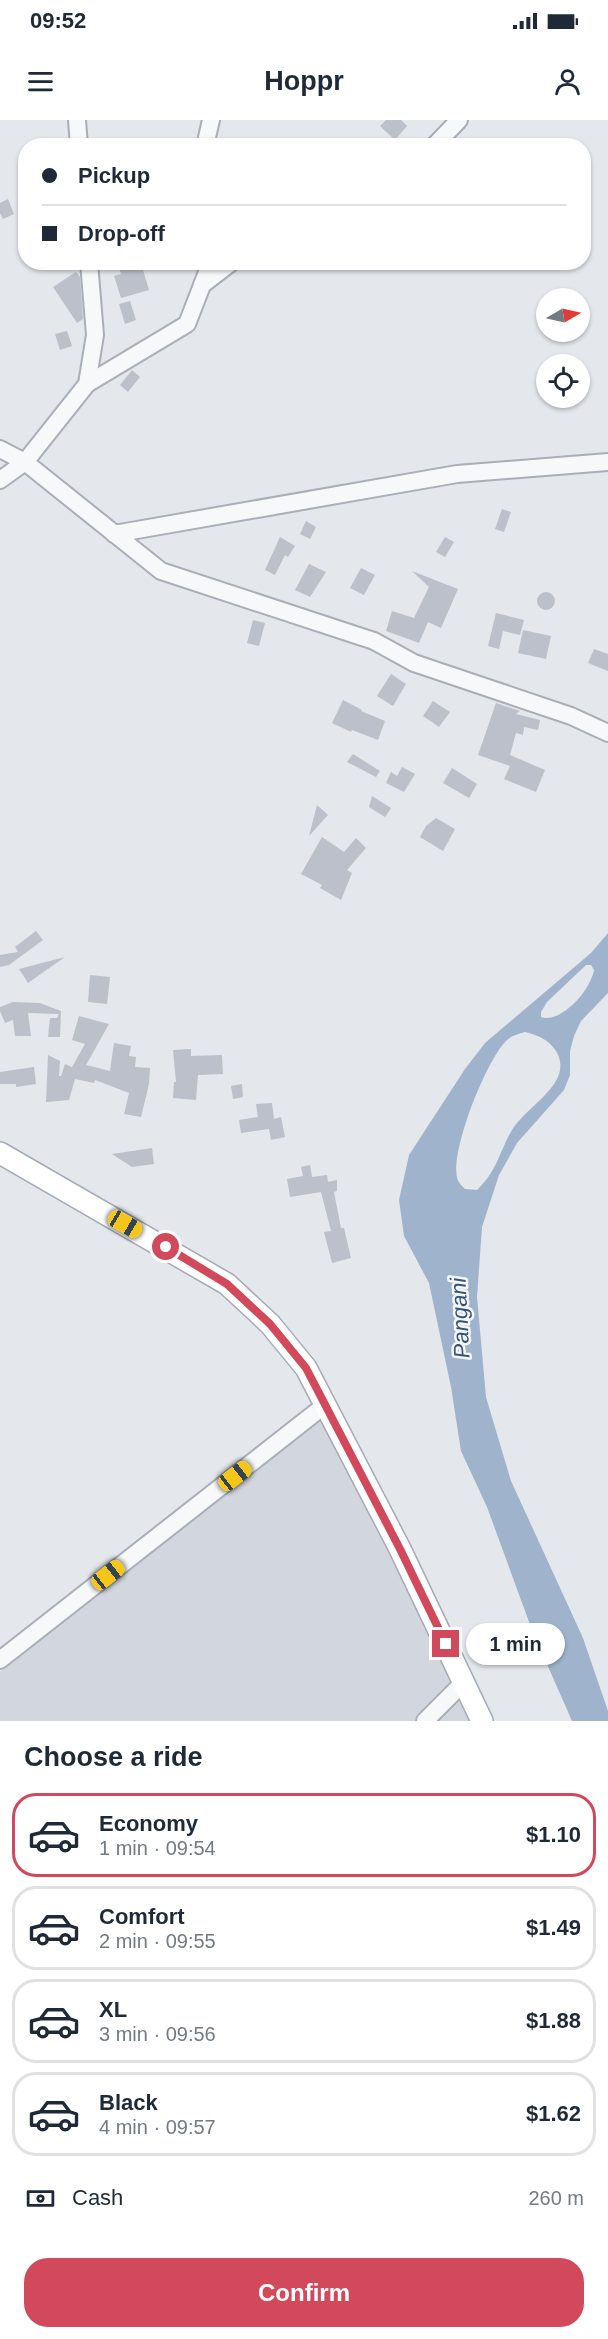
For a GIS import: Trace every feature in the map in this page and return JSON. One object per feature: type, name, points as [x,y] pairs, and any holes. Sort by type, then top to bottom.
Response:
[{"type":"main road","points":[[0,1153],[227,1284],[270,1324],[306,1368],[326,1405],[400,1549],[482,1721]]},
{"type":"street","points":[[77,120],[79,138]]},
{"type":"street","points":[[207,138],[211,120]]},
{"type":"street","points":[[442,138],[459,120]]},
{"type":"street","points":[[87,384],[95,335],[90,270]]},
{"type":"street","points":[[0,480],[25,462],[87,384],[187,324],[208,270]]},
{"type":"street","points":[[202,285],[222,270]]},
{"type":"street","points":[[0,449],[25,462],[161,571],[374,640],[414,663],[571,716],[608,733]]},
{"type":"street","points":[[114,534],[457,474],[608,462]]},
{"type":"street","points":[[0,1660],[326,1405]]},
{"type":"street","points":[[425,1721],[464,1682]]},
{"type":"shaded area","points":[[322,1419],[392,1553],[472,1721],[0,1721],[0,1672]]},
{"type":"water","name":"Pangani","points":[[608,933],[608,993],[581,1021],[574,1036],[570,1051],[570,1075],[564,1090],[517,1143],[499,1175],[482,1227],[477,1297],[486,1397],[511,1481],[583,1638],[608,1711],[608,1721],[572,1721],[532,1630],[487,1507],[461,1451],[451,1387],[429,1283],[404,1236],[399,1200],[409,1155],[465,1069],[485,1043],[591,953]],"holes":[[[586,965],[591,965],[594,970],[592,978],[581,995],[558,1015],[549,1018],[541,1017],[541,1012],[547,1002]],[[525,1032],[543,1038],[553,1047],[560,1063],[559,1073],[547,1093],[512,1130],[494,1168],[484,1183],[477,1190],[465,1189],[458,1179],[457,1165],[459,1148],[471,1107],[497,1053],[509,1038]]]},
{"type":"building","points":[[386,120],[401,120],[407,126],[397,138],[393,138],[380,126]]},
{"type":"building","points":[[8,199],[14,214],[3,219],[0,213],[0,203]]},
{"type":"building","points":[[120,270],[143,270],[149,290],[121,298],[114,276],[121,274]]},
{"type":"building","points":[[76,272],[80,277],[83,319],[77,323],[53,287]]},
{"type":"building","points":[[130,301],[136,320],[125,324],[119,304]]},
{"type":"building","points":[[67,331],[72,346],[60,350],[55,334]]},
{"type":"building","points":[[132,370],[140,377],[128,392],[120,385]]},
{"type":"building","points":[[502,509],[511,512],[504,532],[495,529]]},
{"type":"building","points":[[306,521],[316,527],[310,539],[300,534]]},
{"type":"building","points":[[280,537],[295,546],[288,557],[285,555],[275,575],[265,570]]},
{"type":"building","points":[[445,537],[454,542],[445,557],[436,552]]},
{"type":"building","points":[[309,564],[326,572],[310,597],[295,590]]},
{"type":"building","points":[[361,568],[375,575],[364,595],[350,588]]},
{"type":"building","points":[[412,571],[458,589],[441,628],[428,622],[419,643],[386,631],[392,611],[414,618],[429,587]]},
{"type":"building","points":[[546,592],[552,595],[555,601],[552,607],[546,610],[540,607],[537,601],[540,595]]},
{"type":"building","points":[[496,613],[524,620],[520,635],[503,631],[499,649],[488,646]]},
{"type":"building","points":[[253,620],[265,623],[259,646],[247,643]]},
{"type":"building","points":[[523,630],[551,636],[546,659],[518,653]]},
{"type":"building","points":[[594,649],[608,654],[608,671],[588,663]]},
{"type":"building","points":[[391,674],[406,684],[393,706],[377,696]]},
{"type":"building","points":[[343,700],[385,721],[378,740],[352,730],[351,732],[332,723]]},
{"type":"building","points":[[433,701],[450,712],[439,727],[423,716]]},
{"type":"building","points":[[496,703],[520,711],[516,714],[540,720],[538,730],[524,727],[523,735],[516,733],[510,755],[545,770],[536,792],[504,779],[510,766],[478,755]]},
{"type":"building","points":[[353,754],[380,771],[376,777],[347,762]]},
{"type":"building","points":[[402,767],[415,774],[404,792],[386,783],[391,772],[397,776]]},
{"type":"building","points":[[452,768],[477,784],[469,798],[443,783]]},
{"type":"building","points":[[372,796],[391,808],[385,817],[369,807]]},
{"type":"building","points":[[317,805],[328,815],[309,836]]},
{"type":"building","points":[[436,818],[455,829],[443,851],[420,837],[426,826]]},
{"type":"building","points":[[322,837],[344,852],[356,838],[366,848],[347,870],[352,873],[341,900],[320,888],[322,885],[301,874]]},
{"type":"building","points":[[36,931],[43,940],[9,965],[0,967],[0,955],[18,952],[15,947]]},
{"type":"building","points":[[65,957],[28,983],[19,969]]},
{"type":"building","points":[[90,975],[110,977],[107,1004],[88,1002]]},
{"type":"building","points":[[13,1002],[40,1003],[61,1011],[60,1037],[48,1037],[50,1018],[57,1018],[59,1014],[28,1013],[31,1036],[15,1036],[13,1020],[5,1023],[0,1011],[0,1007]]},
{"type":"building","points":[[79,1016],[109,1024],[86,1065],[110,1071],[114,1043],[131,1046],[129,1056],[136,1057],[135,1067],[150,1068],[149,1084],[141,1117],[124,1114],[129,1093],[95,1080],[94,1083],[75,1079],[69,1100],[46,1102],[48,1055],[60,1061],[59,1076],[61,1076],[65,1064],[72,1067],[85,1044],[72,1040]]},
{"type":"building","points":[[191,1049],[191,1056],[222,1055],[223,1074],[198,1075],[196,1100],[173,1098],[174,1082],[176,1082],[173,1050]]},
{"type":"building","points":[[34,1067],[36,1084],[16,1087],[16,1084],[0,1084],[0,1072]]},
{"type":"building","points":[[242,1084],[243,1097],[233,1099],[231,1086]]},
{"type":"building","points":[[272,1103],[274,1119],[281,1117],[285,1137],[271,1140],[269,1129],[241,1133],[239,1120],[258,1117],[256,1104]]},
{"type":"building","points":[[152,1148],[154,1164],[132,1167],[112,1154]]},
{"type":"building","points":[[310,1165],[312,1177],[327,1175],[328,1182],[337,1180],[337,1191],[334,1192],[341,1228],[344,1228],[351,1258],[332,1263],[324,1232],[331,1231],[321,1192],[290,1197],[287,1179],[303,1176],[301,1167]]},
{"type":"route","points":[[166,1247],[227,1284],[270,1324],[306,1368],[400,1549],[446,1644]]}]
